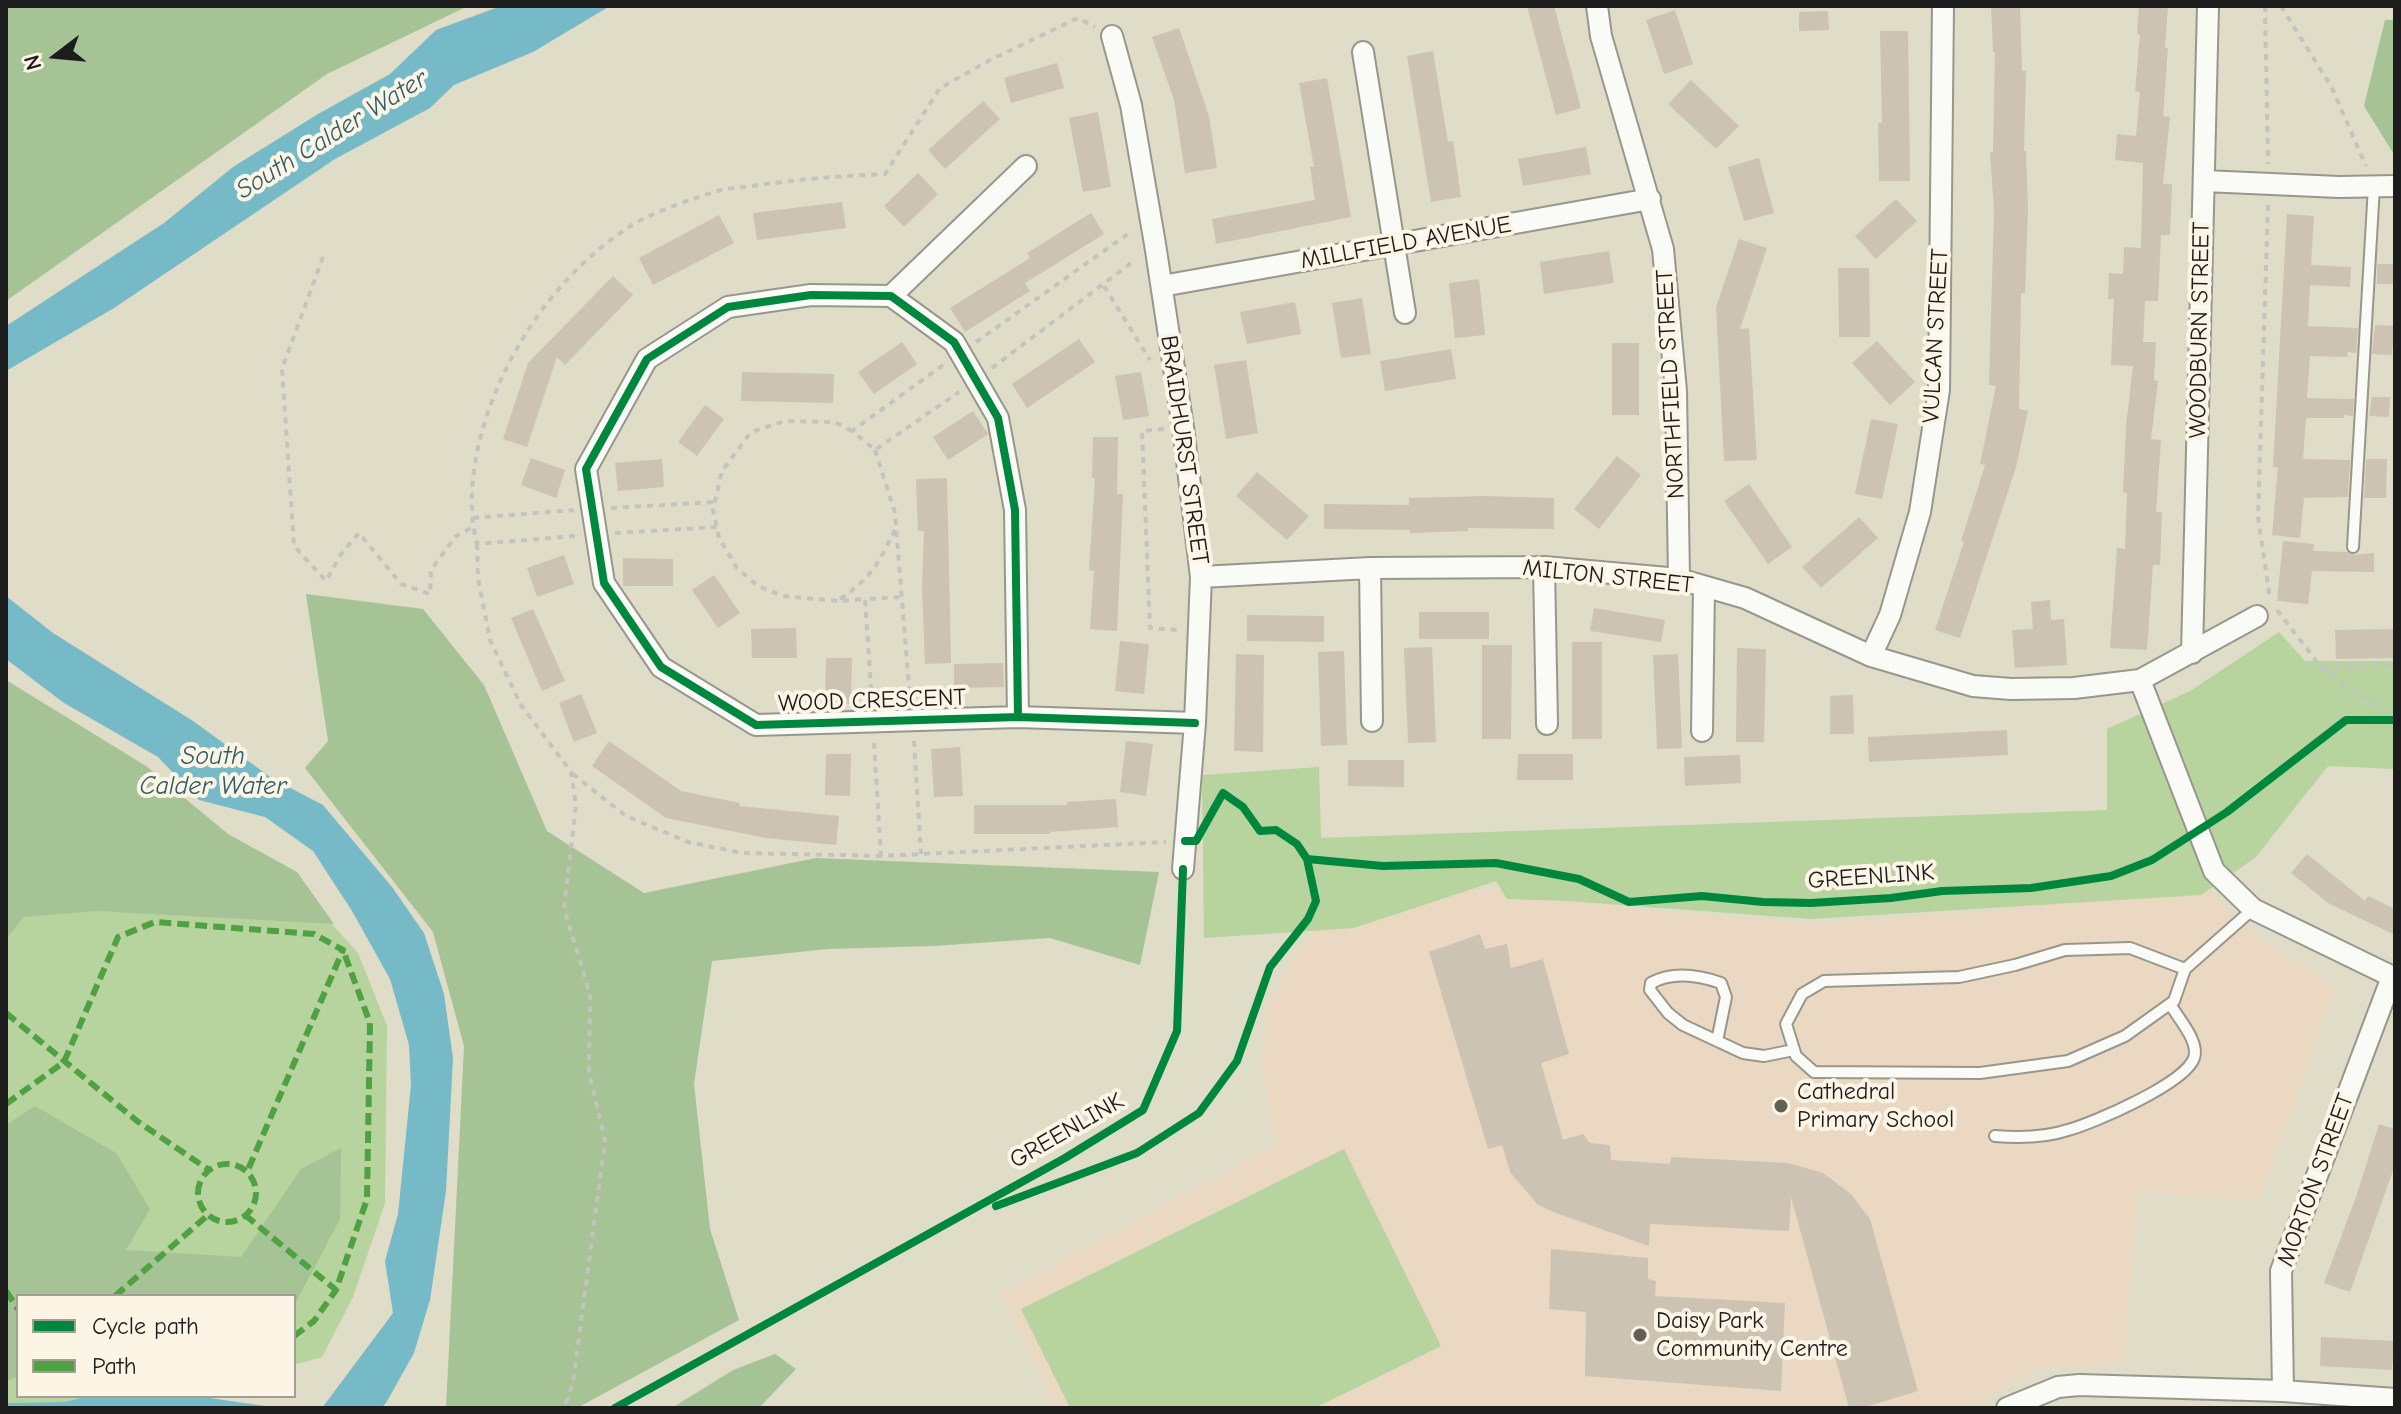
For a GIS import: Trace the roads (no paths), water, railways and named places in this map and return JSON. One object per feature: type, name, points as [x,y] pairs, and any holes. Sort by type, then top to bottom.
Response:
[{"type":"street","name":"NORTHFIELD STREET","points":[[1597,6],[1601,36],[1663,249],[1676,391],[1679,579]]},
{"type":"street","name":"VULCAN STREET","points":[[1871,656],[1890,615],[1920,512],[1939,390],[1943,6]]},
{"type":"street","name":"WOODBURN STREET","points":[[2192,653],[2208,6]]},
{"type":"street","name":"BRAIDHURST STREET","points":[[1112,36],[1131,105],[1162,286],[1201,577],[1195,723],[1183,869]]},
{"type":"street","points":[[1363,52],[1405,313]]},
{"type":"street","points":[[1018,717],[1015,510],[998,418],[954,342],[891,296],[1026,166]]},
{"type":"street","points":[[2204,181],[2385,186]]},
{"type":"street","name":"MILLFIELD AVENUE","points":[[1162,286],[1650,199]]},
{"type":"street","name":"WOOD CRESCENT","points":[[891,296],[811,295],[728,307],[647,359],[586,469],[604,583],[661,667],[756,725],[1018,717],[1195,723]]},
{"type":"street","name":"MILTON STREET","points":[[1201,577],[1370,568],[1544,567],[1679,579],[1745,598],[1871,656],[1973,686],[2074,688],[2140,680],[2192,653],[2264,609]]},
{"type":"street","points":[[1544,567],[1547,724]]},
{"type":"street","points":[[1370,568],[1372,721]]},
{"type":"street","points":[[1702,731],[1704,587]]},
{"type":"street","points":[[2140,680],[2214,871],[2253,909],[2394,978]]},
{"type":"street","name":"MORTON STREET","points":[[2283,1391],[2281,1271],[2394,978]]},
{"type":"street","points":[[2007,1408],[2058,1387],[2079,1385],[2283,1391],[2395,1399]]},
{"type":"lane","points":[[2353,547],[2385,186]]},
{"type":"lane","points":[[2185,969],[2130,948],[2065,950],[1959,977],[1824,981],[1802,994],[1786,1024],[1796,1056],[1814,1072],[1980,1073],[2068,1061],[2125,1036],[2174,1001],[2185,969],[2253,909]]},
{"type":"lane","points":[[1717,1041],[1726,997],[1721,983],[1689,976],[1664,976],[1651,983],[1650,990],[1668,1013],[1683,1025],[1717,1041],[1743,1053],[1764,1056],[1794,1050]]},
{"type":"lane","points":[[1995,1136],[2019,1138],[2068,1130],[2140,1099],[2188,1069],[2195,1056],[2194,1044],[2170,1004]]},
{"type":"water","name":"South Calder Water","points":[[501,6],[610,6],[533,52],[454,85],[430,108],[335,159],[114,308],[6,371],[6,326],[164,223],[233,167],[390,74],[436,30]]},
{"type":"water","name":"South Calder Water","points":[[6,596],[53,633],[193,721],[273,779],[323,805],[392,887],[424,933],[444,994],[453,1058],[446,1191],[430,1300],[414,1353],[381,1408],[322,1408],[393,1313],[385,1261],[398,1214],[411,1085],[409,1045],[390,979],[352,911],[313,851],[265,817],[199,800],[158,757],[64,703],[6,659]]},
{"type":"water","points":[[80,1398],[210,1398],[279,1408],[6,1408],[6,1403],[65,1402]]},
{"type":"place","name":"Cathedral Primary School","points":[[1781,1106]]},
{"type":"place","name":"Daisy Park Community Centre","points":[[1640,1335]]}]
